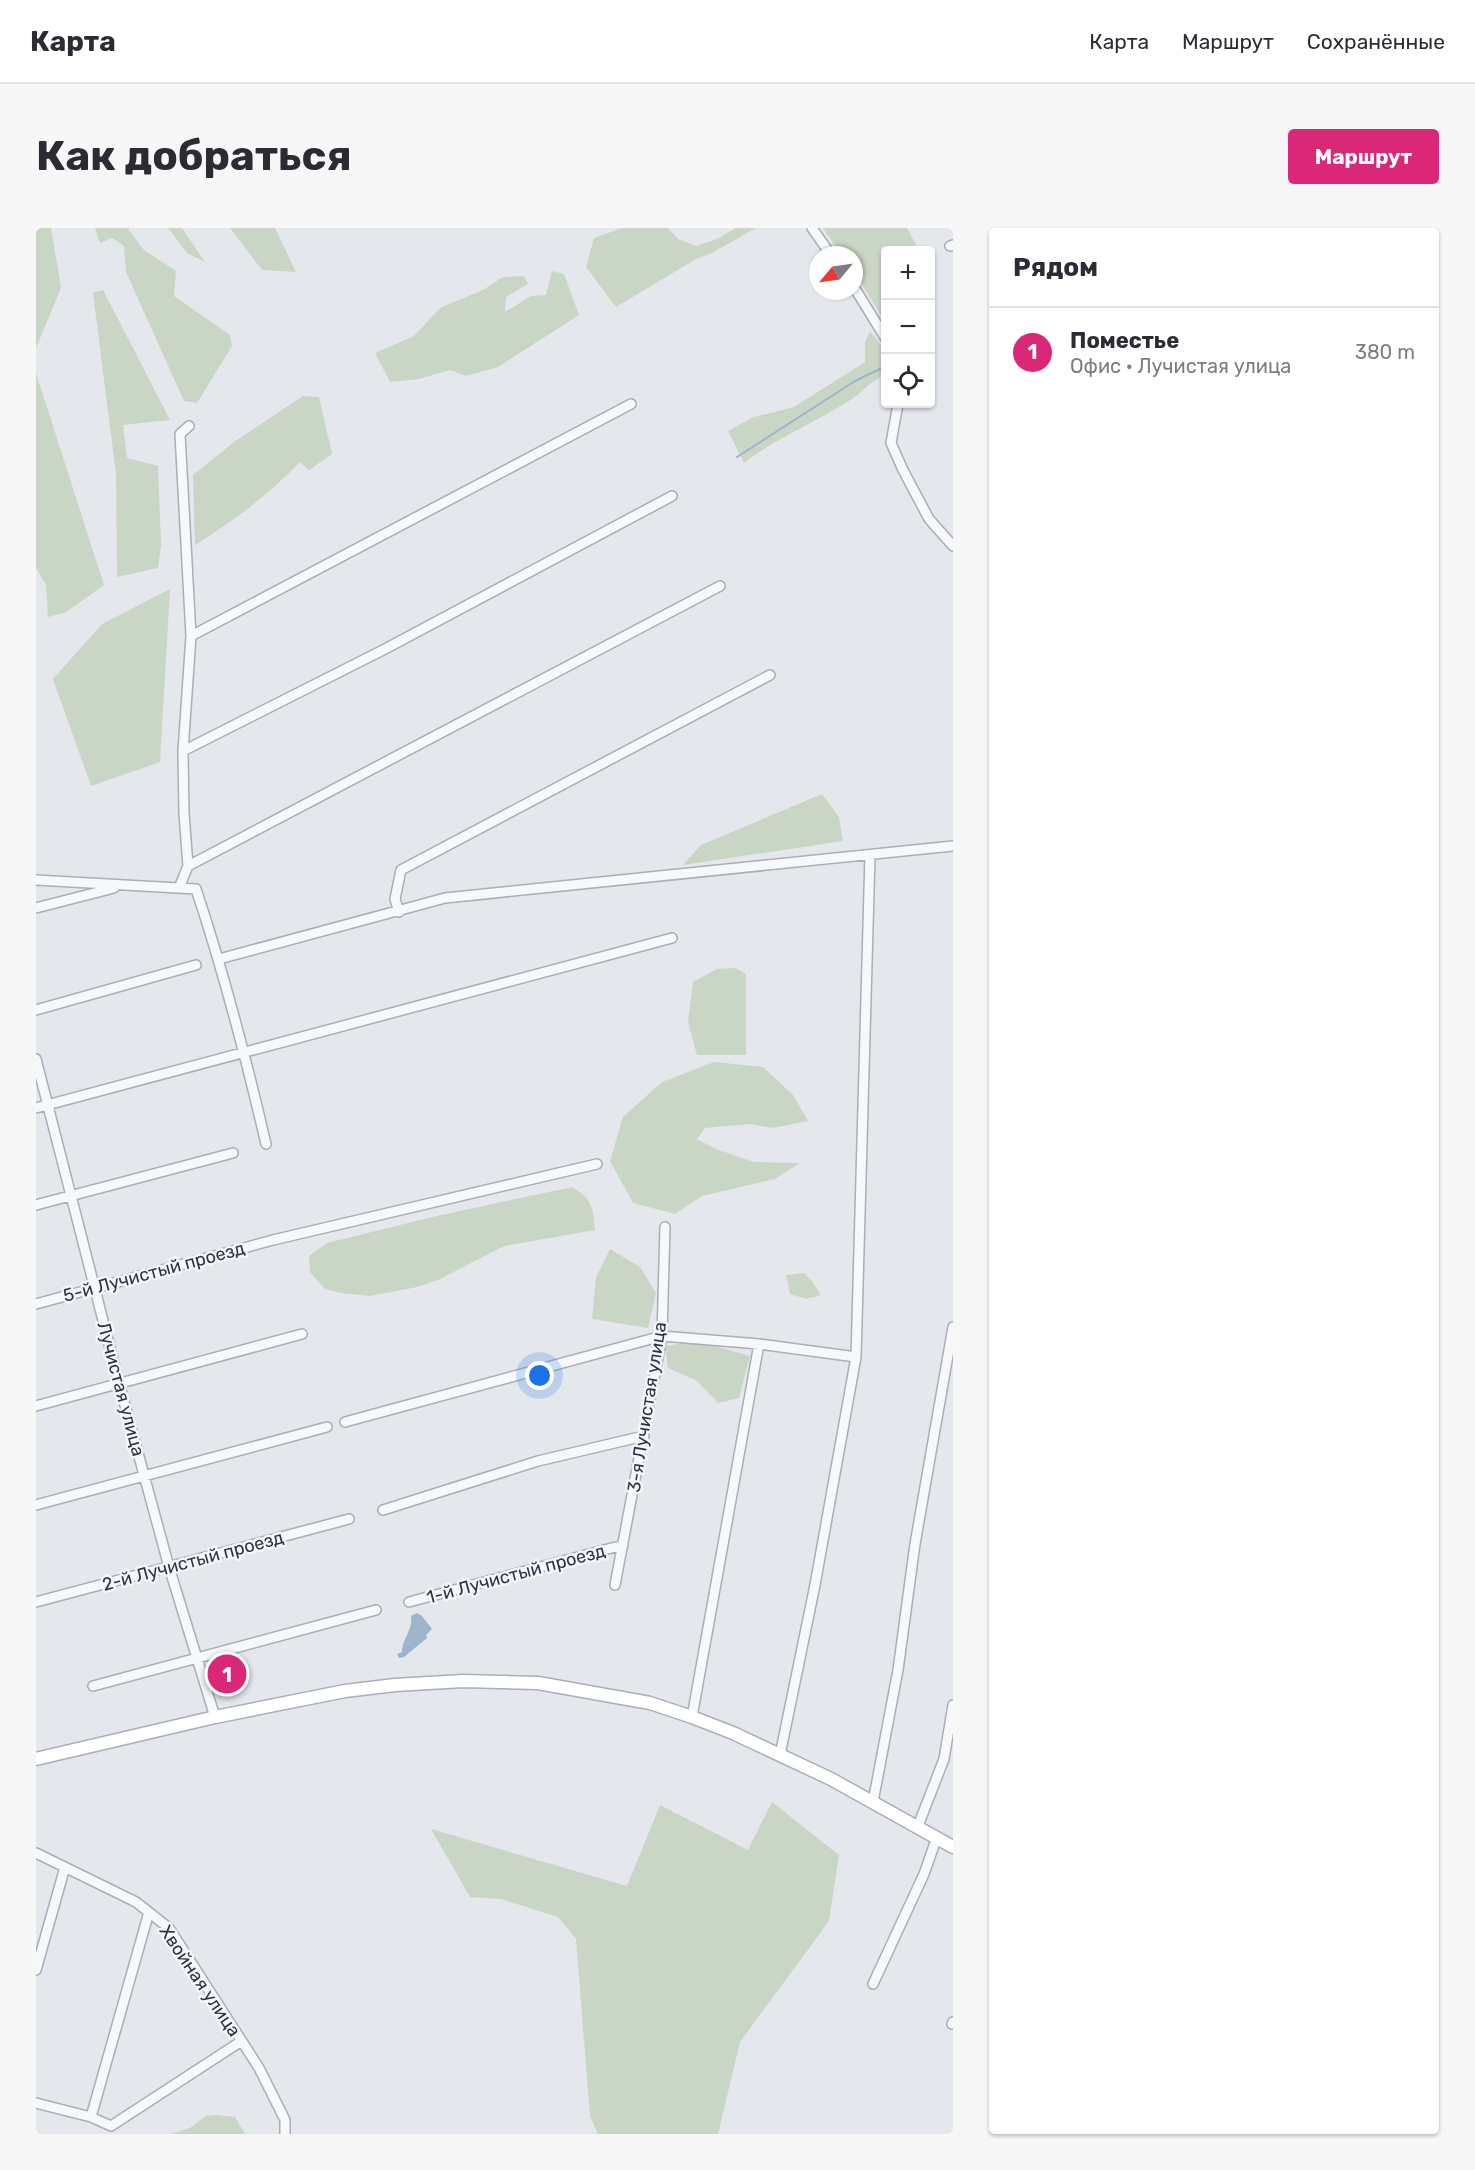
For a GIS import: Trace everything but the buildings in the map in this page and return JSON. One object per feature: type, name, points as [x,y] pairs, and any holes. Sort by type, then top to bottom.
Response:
[{"type":"street","points":[[812,228],[825,246]]},
{"type":"street","points":[[862,300],[881,332]]},
{"type":"street","points":[[191,636],[631,404]]},
{"type":"street","points":[[897,408],[891,443],[929,519],[953,546]]},
{"type":"street","points":[[179,888],[188,866],[183,751],[191,636],[180,434],[189,426]]},
{"type":"street","points":[[183,751],[385,648],[672,496]]},
{"type":"street","points":[[188,866],[720,586]]},
{"type":"street","points":[[399,912],[395,899],[401,870],[770,675]]},
{"type":"street","points":[[219,959],[445,898],[953,846]]},
{"type":"street","points":[[780,1755],[815,1585],[856,1357],[870,855]]},
{"type":"street","points":[[36,880],[196,889],[219,959],[266,1144]]},
{"type":"street","points":[[36,908],[122,886]]},
{"type":"street","points":[[36,1108],[672,938]]},
{"type":"street","points":[[36,1010],[196,965]]},
{"type":"street","name":"Лучистая улица","points":[[36,1059],[169,1568],[215,1717]]},
{"type":"street","points":[[36,1205],[232,1153]]},
{"type":"street","name":"5-й Лучистый проезд","points":[[36,1304],[273,1240],[597,1164]]},
{"type":"street","name":"3-я Лучистая улица","points":[[615,1586],[662,1336],[665,1227]]},
{"type":"street","points":[[873,1802],[898,1670],[915,1544],[953,1327]]},
{"type":"street","points":[[36,1406],[302,1334]]},
{"type":"street","points":[[345,1422],[662,1336],[759,1344],[856,1357]]},
{"type":"street","points":[[692,1717],[759,1344]]},
{"type":"street","points":[[36,1504],[327,1427]]},
{"type":"street","points":[[383,1510],[538,1461],[644,1436]]},
{"type":"street","name":"2-й Лучистый проезд","points":[[36,1602],[349,1519]]},
{"type":"street","name":"1-й Лучистый проезд","points":[[409,1602],[622,1545]]},
{"type":"street","points":[[93,1686],[375,1610]]},
{"type":"street","points":[[36,1760],[215,1717],[345,1691],[463,1681],[538,1683],[651,1703],[692,1717],[780,1755],[873,1802],[953,1847]]},
{"type":"street","points":[[918,1826],[944,1759],[953,1705]]},
{"type":"street","points":[[873,1984],[924,1874],[937,1837]]},
{"type":"street","name":"Хвойная улица","points":[[36,1853],[136,1902],[169,1928],[240,2042],[259,2068],[285,2120],[285,2134]]},
{"type":"street","points":[[36,1970],[64,1867]]},
{"type":"street","points":[[91,2117],[148,1912]]},
{"type":"street","points":[[36,2103],[91,2117],[111,2126],[240,2042]]},
{"type":"green space","points":[[36,228],[51,228],[61,288],[36,348]]},
{"type":"green space","points":[[95,228],[130,228],[128,229],[144,250],[176,271],[174,296],[230,335],[232,346],[197,403],[184,401],[126,272],[124,246],[112,238],[100,243]]},
{"type":"green space","points":[[166,228],[182,228],[205,262],[187,253]]},
{"type":"green space","points":[[230,228],[275,228],[296,272],[262,270]]},
{"type":"green space","points":[[622,228],[668,228],[678,239],[696,246],[717,239],[736,228],[756,228],[712,253],[696,259],[616,307],[586,267],[594,238]]},
{"type":"green space","points":[[823,228],[907,228],[917,246],[881,246],[881,315],[863,286],[863,246],[836,246]]},
{"type":"green space","points":[[552,271],[564,274],[579,315],[498,367],[466,376],[450,370],[419,379],[390,382],[375,353],[414,336],[440,308],[483,290],[503,277],[524,276],[528,284],[506,297],[505,312],[531,296],[546,295]]},
{"type":"green space","points":[[103,290],[170,420],[123,425],[127,458],[158,466],[161,544],[158,568],[117,577],[116,474],[93,293]]},
{"type":"green space","points":[[870,332],[881,347],[881,377],[852,399],[770,445],[744,463],[728,431],[754,417],[794,407],[865,362],[865,342]]},
{"type":"green space","points":[[36,373],[104,585],[66,612],[48,617],[46,585],[36,568]]},
{"type":"green space","points":[[303,396],[319,397],[332,454],[309,470],[300,462],[250,507],[195,545],[193,475],[234,442]]},
{"type":"green space","points":[[170,589],[160,762],[91,786],[53,679],[102,624]]},
{"type":"green space","points":[[822,794],[839,817],[843,841],[683,865],[701,845]]},
{"type":"green space","points":[[735,968],[746,974],[746,1055],[697,1055],[688,1022],[693,982],[717,969]]},
{"type":"green space","points":[[714,1062],[763,1067],[793,1095],[808,1121],[773,1128],[750,1124],[705,1128],[697,1139],[716,1149],[754,1162],[800,1163],[775,1179],[702,1196],[675,1214],[633,1203],[610,1161],[623,1117],[662,1082]]},
{"type":"green space","points":[[572,1187],[591,1205],[595,1230],[504,1246],[438,1280],[417,1287],[370,1296],[325,1289],[310,1272],[309,1256],[327,1243],[432,1217]]},
{"type":"green space","points":[[610,1249],[640,1267],[656,1293],[648,1328],[592,1319],[596,1277]]},
{"type":"green space","points":[[804,1273],[821,1295],[806,1299],[790,1294],[786,1275]]},
{"type":"green space","points":[[697,1341],[750,1356],[739,1398],[718,1403],[697,1381],[668,1368],[665,1346]]},
{"type":"green space","points":[[772,1802],[839,1855],[829,1921],[740,2042],[718,2134],[598,2134],[590,2116],[576,1939],[558,1917],[501,1899],[470,1897],[431,1829],[627,1886],[660,1805],[748,1850]]},
{"type":"green space","points":[[206,2116],[235,2117],[245,2134],[171,2134],[190,2128]]},
{"type":"water","points":[[417,1613],[432,1629],[426,1635],[427,1638],[404,1657],[399,1658],[397,1654],[402,1652],[411,1616]]},
{"type":"waterway","points":[[737,457],[855,381],[881,368]]},
{"type":"place","name":"Поместье","points":[[227,1674]]}]
